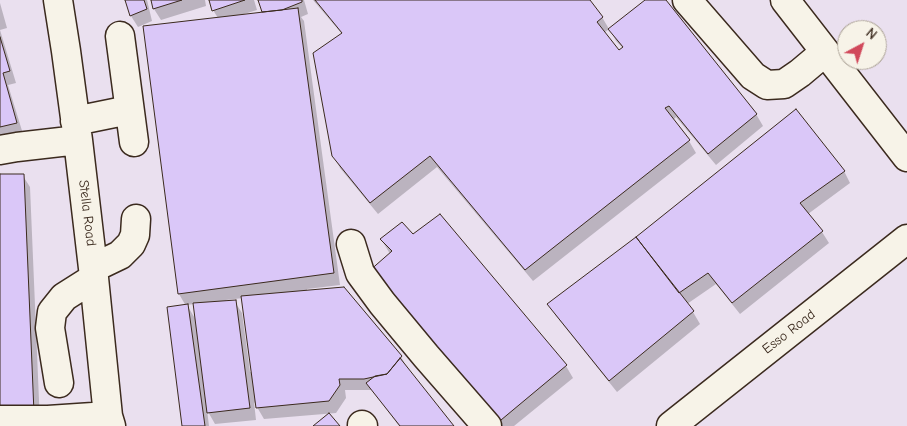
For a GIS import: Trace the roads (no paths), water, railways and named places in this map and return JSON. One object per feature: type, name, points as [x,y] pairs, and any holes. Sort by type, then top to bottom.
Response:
[{"type":"street","name":"Stella Road","points":[[58,0],[94,273],[110,421]]},
{"type":"street","points":[[687,0],[753,76],[767,85],[784,84],[825,52]]},
{"type":"street","points":[[785,0],[907,157]]},
{"type":"street","points":[[120,36],[134,142]]},
{"type":"street","points":[[0,150],[76,131],[129,110]]},
{"type":"street","points":[[59,383],[50,328],[52,312],[64,297],[120,255],[131,244],[135,235],[136,219]]},
{"type":"street","name":"Esso Road","points":[[671,426],[907,239]]},
{"type":"street","points":[[351,244],[360,273],[382,303],[488,426]]},
{"type":"street","points":[[0,420],[110,421]]}]
